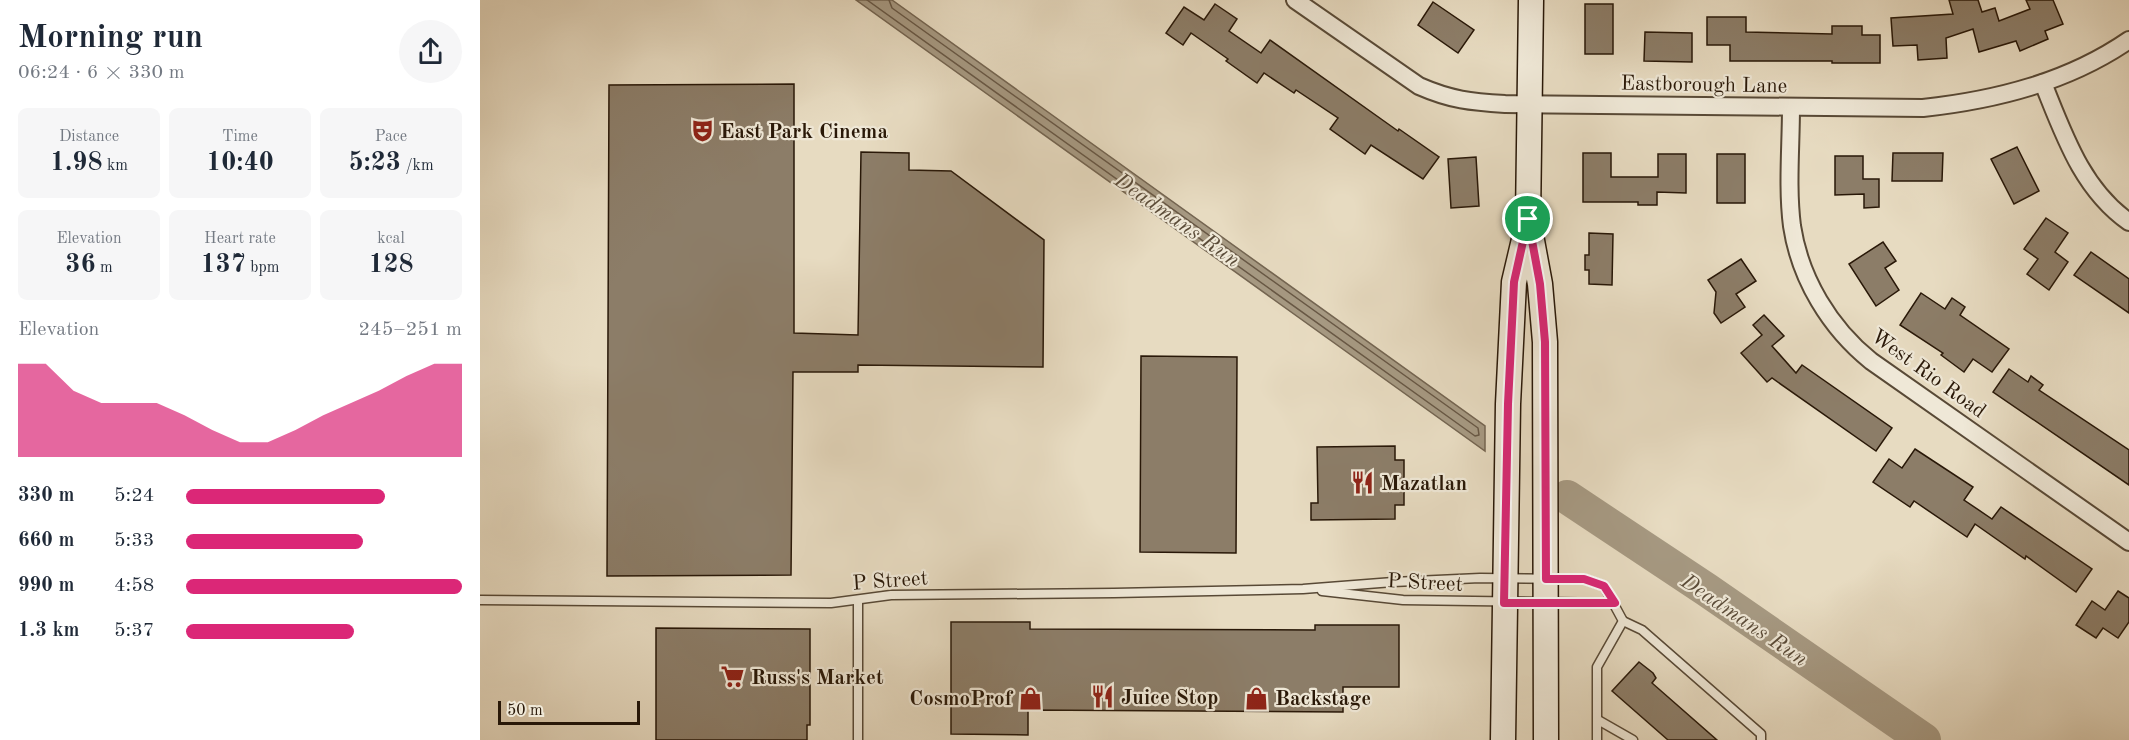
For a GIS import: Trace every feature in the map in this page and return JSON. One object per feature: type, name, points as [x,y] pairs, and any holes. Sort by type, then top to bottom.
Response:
[{"type":"main road","points":[[1531,0],[1528,219],[1540,284],[1545,342],[1546,740]]},
{"type":"main road","points":[[1503,740],[1508,404],[1514,282],[1528,219]]},
{"type":"street","name":"Eastborough Lane","points":[[1295,0],[1419,86],[1441,96],[1470,102],[1530,105],[1923,108],[1987,99],[2043,83],[2102,57],[2129,40]]},
{"type":"street","points":[[2043,83],[2084,175],[2114,210],[2129,222]]},
{"type":"street","name":"West Rio Road","points":[[1791,107],[1792,225],[1812,288],[1837,328],[1871,361],[2129,542]]},
{"type":"lane","name":"P Street","points":[[480,600],[831,603],[891,595],[1303,589],[1394,582],[1504,578],[1584,579],[1604,586],[1615,603]]},
{"type":"lane","name":"P Street","points":[[1303,589],[1403,600],[1615,603]]},
{"type":"lane","points":[[858,600],[858,740]]},
{"type":"lane","points":[[1615,603],[1623,621],[1642,630],[1761,734],[1761,740]]},
{"type":"lane","points":[[1598,740],[1597,667],[1623,621]]},
{"type":"lane","points":[[1598,720],[1633,740]]},
{"type":"water","points":[[856,0],[892,0],[1485,426],[1485,451]]},
{"type":"building","points":[[1949,0],[1978,0],[1982,12],[1995,8],[1999,21],[2030,9],[2026,0],[2053,0],[2063,24],[2045,31],[2048,39],[2020,51],[2016,41],[1979,52],[1973,29],[1946,38],[1947,58],[1918,60],[1917,45],[1893,46],[1891,18],[1953,14]]},
{"type":"building","points":[[1433,2],[1474,30],[1458,53],[1418,25]]},
{"type":"building","points":[[1215,4],[1237,19],[1229,31],[1261,53],[1270,40],[1398,131],[1399,129],[1439,157],[1423,179],[1371,145],[1365,154],[1330,129],[1338,118],[1296,90],[1294,93],[1264,73],[1257,83],[1191,33],[1183,45],[1166,33],[1184,7],[1204,20]]},
{"type":"building","points":[[1585,4],[1613,4],[1613,54],[1585,54]]},
{"type":"building","points":[[1707,17],[1746,17],[1746,32],[1832,34],[1832,26],[1862,26],[1862,35],[1880,35],[1880,63],[1730,61],[1730,45],[1707,45]]},
{"type":"building","points":[[1645,32],[1692,33],[1692,62],[1644,61]]},
{"type":"building","points":[[794,84],[794,333],[858,335],[861,152],[909,153],[909,170],[951,171],[1044,240],[1043,367],[858,365],[858,372],[793,372],[791,575],[607,576],[609,85]]},
{"type":"building","points":[[2017,147],[2039,191],[2014,204],[1991,159]]},
{"type":"building","points":[[1583,153],[1611,153],[1611,177],[1658,177],[1658,154],[1686,154],[1686,193],[1657,192],[1657,205],[1638,205],[1638,202],[1583,202]]},
{"type":"building","points":[[1893,153],[1943,153],[1942,181],[1892,181]]},
{"type":"building","points":[[1717,154],[1745,154],[1745,203],[1717,203]]},
{"type":"building","points":[[1835,156],[1863,156],[1863,179],[1879,179],[1879,207],[1864,208],[1864,194],[1835,195]]},
{"type":"building","points":[[1476,157],[1479,206],[1451,208],[1448,159]]},
{"type":"building","points":[[2046,218],[2068,233],[2055,252],[2068,262],[2049,290],[2027,274],[2038,259],[2024,249]]},
{"type":"building","points":[[1589,233],[1613,234],[1612,285],[1589,284],[1589,270],[1585,270],[1585,255],[1589,255]]},
{"type":"building","points":[[1883,242],[1896,261],[1885,268],[1899,290],[1876,306],[1849,264]]},
{"type":"building","points":[[2091,252],[2129,279],[2129,313],[2074,275]]},
{"type":"building","points":[[1741,259],[1756,281],[1736,294],[1745,307],[1721,323],[1714,313],[1716,292],[1708,280]]},
{"type":"building","points":[[1921,293],[1945,309],[1952,298],[1965,307],[1960,315],[2009,349],[1992,372],[1973,359],[1964,372],[1941,355],[1943,353],[1900,325]]},
{"type":"building","points":[[1764,315],[1784,336],[1772,346],[1796,373],[1802,365],[1892,428],[1876,451],[1772,378],[1767,382],[1741,353],[1762,335],[1753,325]]},
{"type":"building","points":[[1141,356],[1237,357],[1236,553],[1140,552]]},
{"type":"building","points":[[2009,369],[2028,382],[2031,376],[2043,385],[2039,390],[2129,450],[2129,485],[1993,392]]},
{"type":"building","name":"Mazatlan","points":[[1395,446],[1395,460],[1404,460],[1404,505],[1395,505],[1395,519],[1311,520],[1311,503],[1318,503],[1317,447]]},
{"type":"building","points":[[1915,449],[1973,487],[1964,500],[1992,519],[2001,507],[2092,569],[2076,592],[2026,556],[2025,559],[1975,524],[1967,537],[1914,501],[1910,507],[1873,482],[1889,459],[1902,468]]},
{"type":"building","points":[[2118,591],[2129,598],[2129,622],[2118,638],[2103,628],[2096,638],[2076,625],[2092,601],[2105,610]]},
{"type":"building","points":[[951,622],[1030,622],[1030,629],[1315,630],[1315,625],[1399,625],[1399,687],[1343,687],[1343,712],[1028,710],[1028,735],[951,734]]},
{"type":"building","name":"Russ's Market","points":[[656,628],[810,629],[810,725],[807,725],[807,740],[656,740]]},
{"type":"building","points":[[1639,662],[1653,673],[1656,678],[1652,683],[1717,740],[1668,740],[1612,691]]},
{"type":"waterway","name":"Deadmans Run","points":[[1567,497],[1707,590],[1924,740]]},
{"type":"place","name":"East Park Cinema","points":[[702,131]]},
{"type":"place","name":"Mazatlan","points":[[1363,483]]},
{"type":"place","name":"Russ's Market","points":[[733,677]]},
{"type":"place","name":"Juice Stop","points":[[1103,697]]},
{"type":"place","name":"CosmoProf","points":[[1030,698]]},
{"type":"place","name":"Backstage","points":[[1257,698]]},
{"type":"route","points":[[1528,219],[1540,284],[1545,342],[1546,579],[1584,579],[1604,586],[1615,603],[1504,603],[1508,404],[1514,282],[1528,219]]}]
